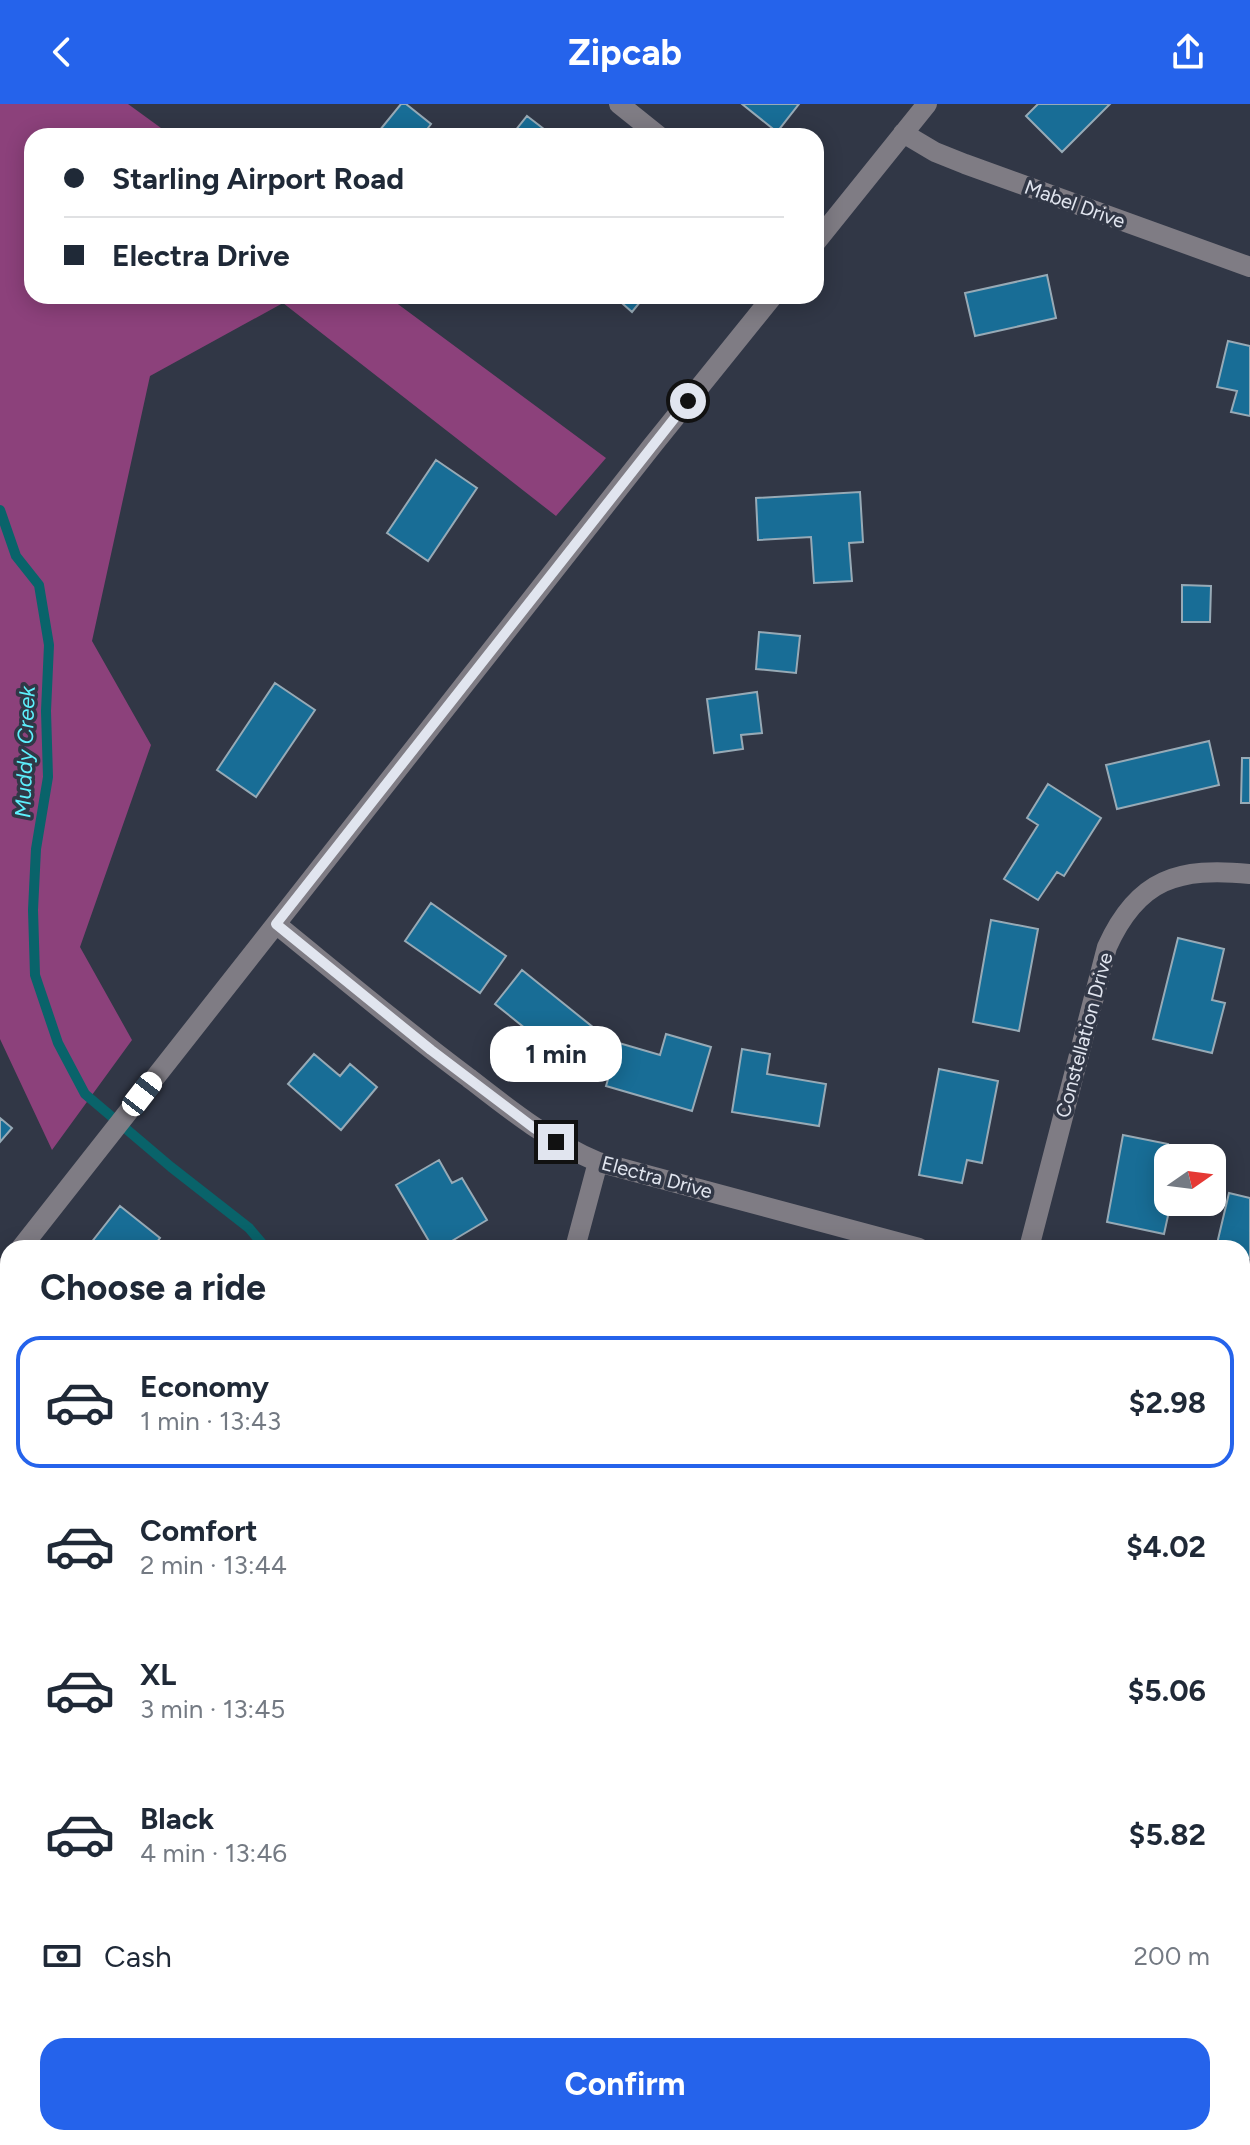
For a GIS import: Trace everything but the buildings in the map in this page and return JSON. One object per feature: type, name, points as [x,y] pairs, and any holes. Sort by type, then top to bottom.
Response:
[{"type":"street","points":[[619,104],[649,128]]},
{"type":"street","points":[[824,232],[927,104]]},
{"type":"street","name":"Mabel Drive","points":[[903,133],[935,152],[965,164],[1250,267]]},
{"type":"street","points":[[27,1240],[767,304]]},
{"type":"street","name":"Constellation Drive","points":[[1031,1240],[1107,947],[1126,911],[1142,896],[1175,877],[1213,871],[1250,874]]},
{"type":"street","name":"Electra Drive","points":[[276,924],[431,1050],[556,1142],[598,1162],[889,1240]]},
{"type":"street","points":[[577,1240],[598,1162]]},
{"type":"shaded area","points":[[0,104],[128,104],[161,128],[24,128],[24,304],[281,304],[150,376],[92,641],[151,745],[80,947],[132,1040],[52,1150],[0,1039]]},
{"type":"shaded area","points":[[284,304],[398,304],[606,458],[556,516]]},
{"type":"waterway","name":"Muddy Creek","points":[[0,510],[16,556],[39,585],[49,645],[46,711],[48,777],[36,849],[33,910],[35,975],[58,1043],[85,1094],[249,1228],[259,1240]]},
{"type":"route","points":[[556,1142],[431,1050],[276,924],[688,401]]}]
